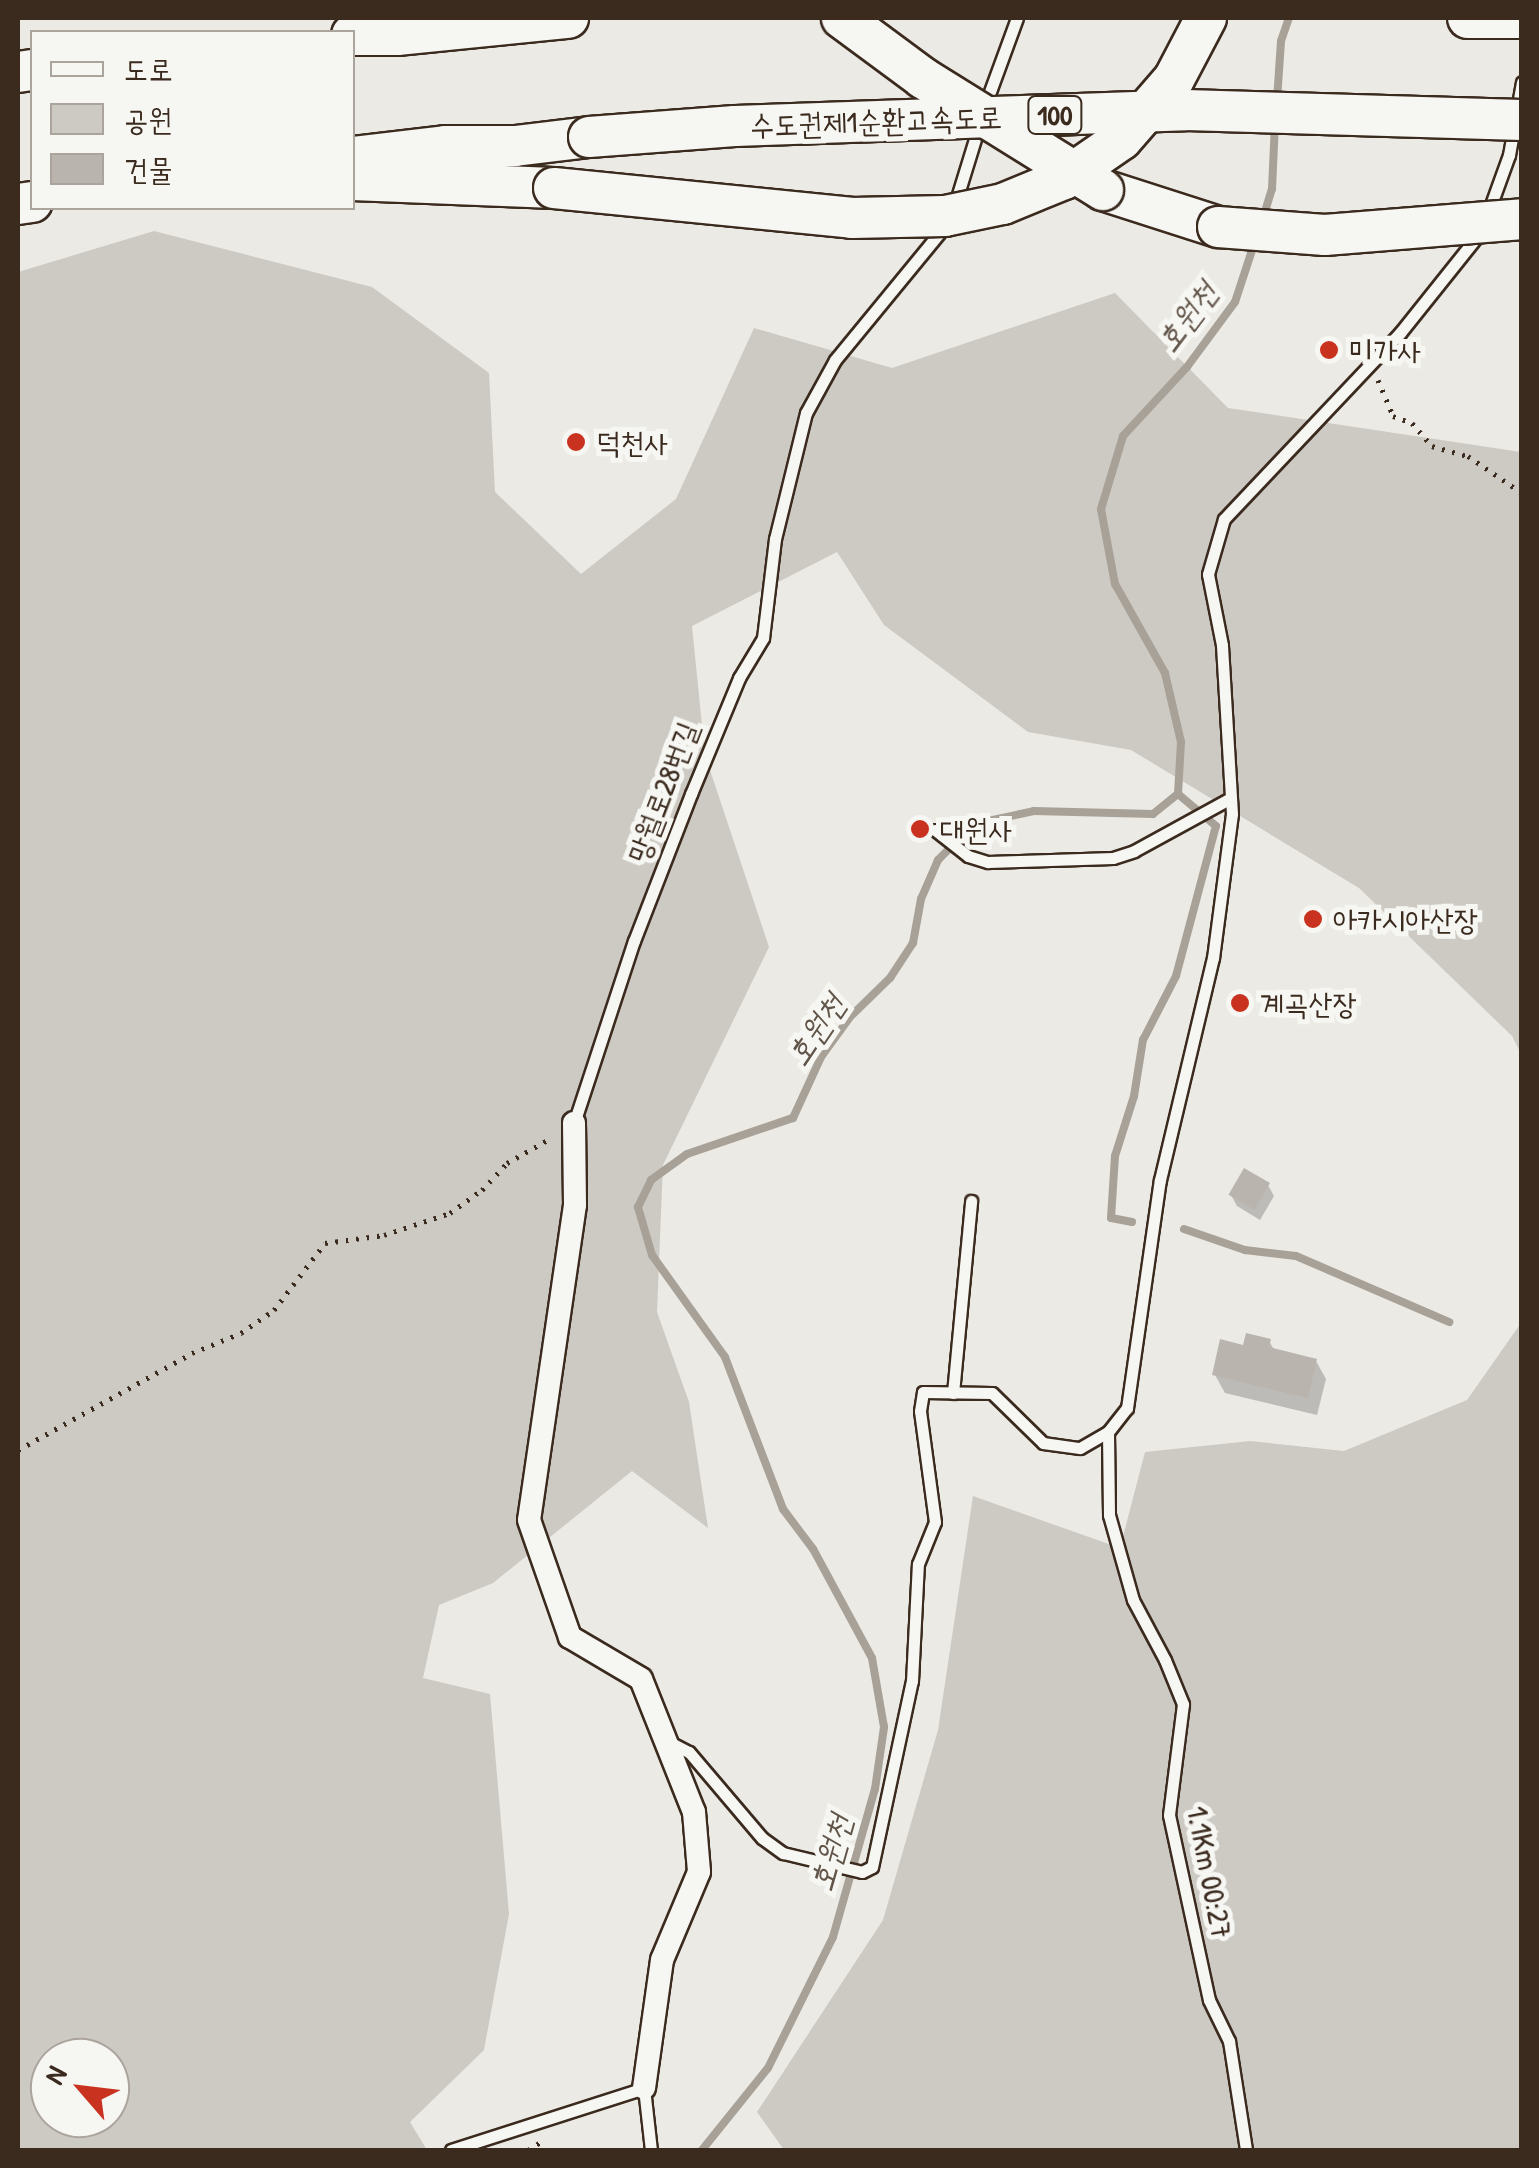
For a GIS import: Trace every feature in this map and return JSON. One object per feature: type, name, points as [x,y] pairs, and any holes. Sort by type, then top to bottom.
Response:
[{"type":"highway","points":[[355,35],[396,35],[568,18]]},
{"type":"highway","points":[[842,18],[923,78],[1103,190],[1218,228],[1325,235],[1522,219]]},
{"type":"highway","points":[[355,180],[554,188],[852,218],[945,216],[1003,204],[1078,171],[1134,128],[1174,79],[1206,18]]},
{"type":"highway","points":[[1468,18],[1522,18]]},
{"type":"highway","name":"수도권제1순환고속도로","points":[[355,157],[735,126],[1186,110],[1522,120]]},
{"type":"highway","points":[[1482,225],[1522,230]]},
{"type":"street","name":"망월로28번길","points":[[574,1122],[575,1205],[529,1520],[570,1637],[641,1679],[668,1742]]},
{"type":"street","points":[[644,2088],[662,1960],[699,1872],[694,1812],[668,1742]]},
{"type":"lane","name":"망월로28번길","points":[[574,1122],[634,940],[691,794],[739,678],[764,638],[775,539],[806,413],[835,360],[927,253],[951,218],[996,70],[1017,18]]},
{"type":"lane","points":[[668,1742],[689,1752],[762,1838],[783,1853],[862,1872],[872,1867],[898,1761],[912,1680],[918,1564],[935,1522],[920,1411],[924,1392],[992,1393],[1042,1442],[1080,1448],[1108,1432],[1127,1408],[1160,1180],[1213,958],[1232,814],[1222,646],[1208,574],[1224,519],[1369,366],[1479,234],[1509,155],[1522,82]]},
{"type":"lane","points":[[936,830],[968,856],[1006,862],[1112,858],[1134,851],[1230,798]]},
{"type":"lane","points":[[954,1393],[971,1201]]},
{"type":"lane","name":"1.1Km 00:27","points":[[1108,1432],[1108,1515],[1132,1600],[1165,1660],[1183,1704],[1169,1815],[1209,2000],[1229,2041],[1246,2150]]},
{"type":"lane","points":[[452,2150],[644,2088],[652,2150]]},
{"type":"path","points":[[1369,366],[1384,388],[1386,406],[1393,416],[1412,423],[1432,446],[1468,456],[1522,493]]},
{"type":"path","points":[[18,1450],[192,1352],[241,1333],[274,1310],[325,1243],[384,1235],[450,1213],[482,1190],[507,1162],[574,1122]]},
{"type":"green space","points":[[154,231],[372,287],[489,373],[495,492],[581,574],[676,499],[754,328],[892,368],[1115,293],[1228,408],[1521,452],[1521,1054],[1512,1036],[1359,888],[1131,750],[1028,732],[884,625],[837,552],[692,626],[705,755],[769,947],[663,1165],[657,1312],[689,1402],[708,1528],[632,1471],[493,1583],[439,1605],[423,1678],[490,1694],[509,1914],[484,2050],[410,2122],[427,2150],[18,2150],[18,272]]},
{"type":"green space","points":[[1521,1323],[1521,2150],[784,2150],[757,2112],[883,1920],[938,1730],[973,1496],[1120,1548],[1145,1452],[1250,1441],[1344,1451],[1467,1400]]},
{"type":"building","points":[[1244,1168],[1270,1183],[1254,1210],[1228,1195]]},
{"type":"building","points":[[1246,1333],[1271,1339],[1269,1347],[1317,1359],[1308,1398],[1212,1375],[1220,1339],[1243,1345]]},
{"type":"waterway","name":"호원천","points":[[1277,100],[1281,41],[1289,18]]},
{"type":"waterway","name":"호원천","points":[[1263,218],[1272,189],[1275,124]]},
{"type":"waterway","name":"호원천","points":[[702,2150],[768,2068],[833,1937],[875,1789],[884,1727],[872,1658],[813,1549],[783,1509],[725,1357],[652,1255],[638,1207],[651,1180],[687,1154],[793,1118],[821,1057],[850,1017],[890,978],[913,943],[921,899],[938,860],[974,824],[1034,811],[1153,814],[1178,794],[1181,742],[1165,673],[1115,584],[1101,509],[1123,436],[1187,367],[1235,302],[1255,241]]},
{"type":"waterway","points":[[1132,1222],[1111,1218],[1115,1156],[1134,1096],[1143,1040],[1176,976],[1216,826],[1178,794]]},
{"type":"waterway","points":[[1184,1229],[1245,1250],[1296,1256],[1449,1322]]},
{"type":"place","name":"미가사","points":[[1329,350]]},
{"type":"place","name":"덕천사","points":[[576,442]]},
{"type":"place","name":"대원사","points":[[920,829]]},
{"type":"place","name":"아카시아산장","points":[[1313,919]]},
{"type":"place","name":"계곡산장","points":[[1240,1003]]}]
